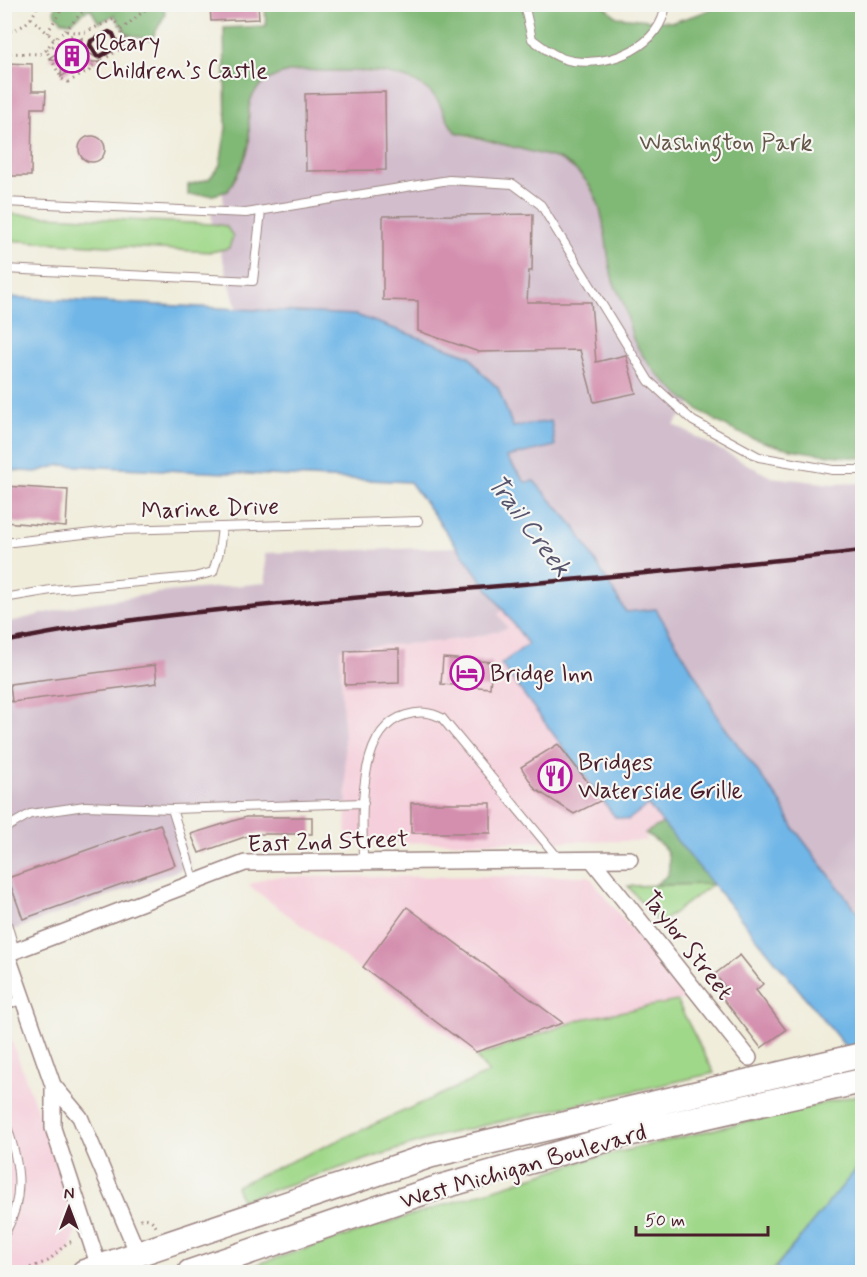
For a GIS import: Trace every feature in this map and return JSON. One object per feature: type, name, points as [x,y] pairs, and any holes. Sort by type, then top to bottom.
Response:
[{"type":"main road","name":"West Michigan Boulevard","points":[[95,1271],[142,1263],[225,1225],[432,1155],[862,1055]]},
{"type":"main road","name":"West Michigan Boulevard","points":[[189,1272],[232,1264],[437,1188],[623,1135],[862,1081]]},
{"type":"street","name":"East 2nd Street","points":[[9,953],[245,863],[630,859]]},
{"type":"street","name":"Taylor Street","points":[[592,860],[748,1058]]},
{"type":"street","points":[[9,953],[53,1085],[52,1128],[95,1271]]},
{"type":"street","points":[[53,1085],[80,1117],[142,1263]]},
{"type":"lane","points":[[524,4],[532,39],[558,56],[572,61],[596,60],[632,52],[647,41],[660,26],[666,4]]},
{"type":"lane","points":[[4,202],[246,213],[449,180],[513,184],[542,205],[649,381],[693,421],[759,457],[833,470],[862,470]]},
{"type":"lane","points":[[4,268],[253,281],[261,211]]},
{"type":"lane","name":"Marine Drive","points":[[4,543],[119,530],[418,520]]},
{"type":"lane","points":[[4,598],[51,590],[194,577],[213,572],[219,552],[222,527]]},
{"type":"lane","points":[[363,862],[364,790],[375,743],[388,724],[403,715],[417,712],[431,712],[442,718],[560,860]]},
{"type":"lane","points":[[4,829],[30,814],[85,806],[172,810],[364,803]]},
{"type":"lane","points":[[172,810],[195,882]]},
{"type":"lane","points":[[4,913],[9,953]]},
{"type":"lane","points":[[4,1006],[23,999]]},
{"type":"lane","points":[[4,1117],[7,1134],[18,1163],[19,1184],[12,1219],[4,1235]]},
{"type":"path","points":[[4,32],[19,28],[32,18],[38,4]]},
{"type":"path","points":[[47,33],[65,4]]},
{"type":"path","points":[[46,50],[89,4]]},
{"type":"path","points":[[121,30],[152,4]]},
{"type":"path","points":[[32,18],[54,39]]},
{"type":"path","points":[[46,50],[62,79],[71,81],[128,44],[114,19],[83,33],[65,31]]},
{"type":"path","points":[[4,53],[40,54],[76,33]]},
{"type":"path","points":[[62,41],[66,48]]},
{"type":"path","points":[[19,1272],[48,1261],[67,1243]]},
{"type":"shaded area","points":[[295,71],[351,71],[403,78],[428,90],[437,99],[451,127],[456,132],[468,137],[548,155],[569,164],[582,176],[600,205],[612,280],[623,302],[634,341],[651,369],[691,404],[674,425],[771,477],[833,484],[862,483],[862,918],[793,827],[781,803],[718,718],[702,686],[656,610],[626,612],[574,526],[525,482],[505,456],[554,446],[513,427],[498,388],[482,373],[470,356],[356,315],[237,309],[220,250],[229,248],[226,226],[212,224],[211,205],[223,206],[223,193],[228,190],[237,175],[249,146],[251,96],[260,85],[276,76]]},
{"type":"shaded area","points":[[457,547],[503,610],[498,614],[508,628],[480,636],[436,642],[340,648],[347,804],[173,809],[190,866],[5,933],[5,623],[80,605],[165,592],[266,583],[265,553]]},
{"type":"shaded area","points":[[503,610],[529,644],[502,664],[628,820],[647,804],[663,823],[645,833],[646,841],[346,843],[347,804],[340,647],[436,642],[480,636],[508,628],[498,613]]},
{"type":"shaded area","points":[[589,876],[686,999],[582,1019],[476,1057],[248,885],[269,877]]},
{"type":"shaded area","points":[[4,1020],[74,1210],[77,1228],[71,1249],[59,1263],[42,1272],[5,1272]]},
{"type":"green space","name":"Washington Park","points":[[602,4],[617,17],[673,22],[720,5],[862,5],[862,458],[810,453],[762,442],[717,422],[674,390],[652,368],[634,341],[625,307],[612,277],[600,210],[587,182],[575,169],[559,159],[456,132],[434,95],[405,78],[377,72],[298,70],[271,78],[253,95],[249,113],[248,151],[228,191],[213,195],[188,195],[188,185],[209,179],[220,165],[226,128],[224,28],[266,26],[265,5]]},
{"type":"green space","points":[[56,5],[164,5],[165,15],[151,40],[127,34],[114,15],[99,23],[90,8],[71,22],[62,21],[54,12]]},
{"type":"green space","points":[[5,214],[212,224],[226,226],[233,236],[229,248],[211,252],[5,240]]},
{"type":"green space","points":[[663,823],[713,884],[655,885],[668,875],[668,854],[662,845],[645,833]]},
{"type":"green space","points":[[713,884],[659,924],[628,886]]},
{"type":"green space","points":[[677,1001],[714,1073],[442,1135],[241,1200],[236,1186],[489,1073],[476,1057],[582,1019]]},
{"type":"green space","points":[[862,1094],[862,1164],[771,1272],[245,1272],[261,1263],[586,1160]]},
{"type":"water","name":"Trail Creek","points":[[4,297],[356,315],[470,356],[482,373],[498,388],[513,427],[551,421],[555,446],[506,457],[525,482],[534,481],[574,526],[626,612],[656,609],[702,686],[718,718],[781,803],[793,827],[862,918],[862,1067],[648,805],[628,820],[615,817],[501,664],[528,644],[410,482],[60,465],[36,472],[5,470]]},
{"type":"water","points":[[862,1162],[862,1272],[781,1272],[775,1268]]},
{"type":"building","points":[[210,4],[258,4],[259,19],[211,21]]},
{"type":"building","name":"Rotary Children’s Castle","points":[[82,38],[81,48],[103,62],[82,62],[61,77],[62,62],[49,58]]},
{"type":"building","points":[[4,63],[32,64],[32,91],[46,91],[45,108],[32,108],[31,176],[4,176]]},
{"type":"building","points":[[385,92],[386,170],[306,171],[305,94]]},
{"type":"building","points":[[92,136],[101,140],[105,149],[101,158],[92,162],[83,158],[79,149],[83,140]]},
{"type":"building","points":[[533,214],[532,271],[529,271],[527,302],[591,302],[596,362],[626,355],[636,393],[594,402],[580,350],[479,352],[418,331],[418,301],[383,300],[383,216]]},
{"type":"building","points":[[4,486],[68,490],[66,527],[4,522]]},
{"type":"building","points":[[399,649],[399,683],[345,685],[345,651]]},
{"type":"building","name":"Bridge Inn","points":[[443,658],[492,662],[490,688],[441,684]]},
{"type":"building","points":[[155,665],[157,683],[12,702],[10,684]]},
{"type":"building","name":"Bridges Waterside Grille","points":[[558,744],[602,800],[574,814],[535,789],[521,767]]},
{"type":"building","points":[[411,803],[491,803],[491,833],[411,833]]},
{"type":"building","points":[[246,817],[312,817],[312,834],[253,834],[199,853],[191,834]]},
{"type":"building","points":[[160,824],[175,865],[23,919],[8,878]]},
{"type":"building","points":[[407,907],[563,1023],[476,1052],[363,967]]},
{"type":"building","points":[[740,955],[763,984],[756,990],[786,1030],[761,1048],[718,992],[725,987],[715,974]]},
{"type":"railway","points":[[109,32],[113,34],[118,46],[97,56],[90,45],[91,41],[109,32]]},
{"type":"railway","points":[[4,642],[118,622],[233,608],[614,576],[862,551]]},
{"type":"place","name":"Rotary Children’s Castle","points":[[72,56]]},
{"type":"place","name":"Bridge Inn","points":[[467,673]]},
{"type":"place","name":"Bridges Waterside Grille","points":[[555,776]]}]
